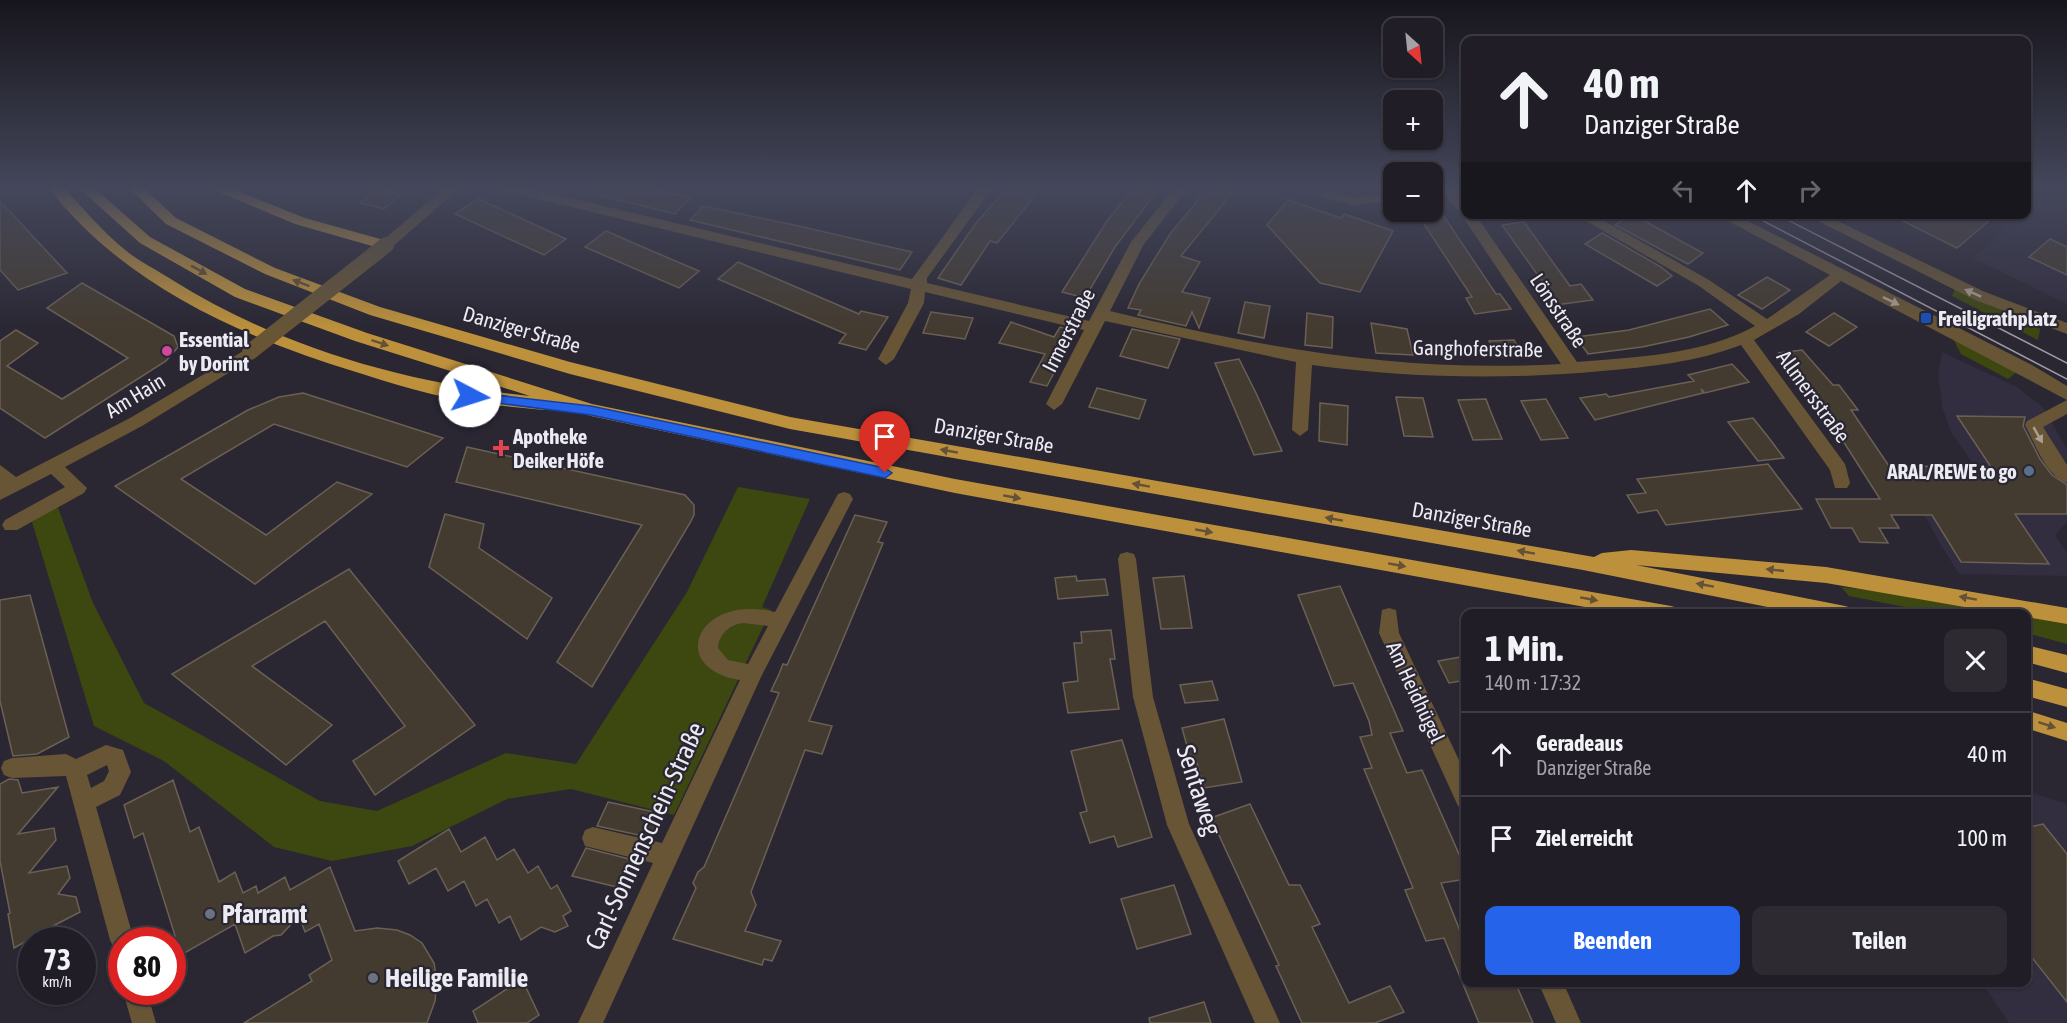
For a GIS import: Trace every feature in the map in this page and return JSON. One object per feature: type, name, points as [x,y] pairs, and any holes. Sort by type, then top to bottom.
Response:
[{"type":"highway","points":[[101,235],[119,253],[211,311],[298,349],[403,381],[470,396],[591,410],[955,486],[1643,609]]},
{"type":"highway","points":[[139,235],[240,293],[361,338],[591,410]]},
{"type":"highway","name":"Danziger Straße","points":[[198,235],[270,271],[375,311],[570,368],[790,423],[1583,562],[1820,609]]},
{"type":"highway","points":[[349,235],[386,245]]},
{"type":"highway","points":[[1583,562],[1631,556],[1814,574],[1895,585],[2028,609]]},
{"type":"highway","points":[[2031,610],[2067,616]]},
{"type":"highway","points":[[2031,654],[2067,664]]},
{"type":"highway","points":[[2031,688],[2067,698]]},
{"type":"highway","points":[[2031,721],[2067,732]]},
{"type":"street","name":"Am Hain","points":[[8,490],[136,422],[250,352],[398,235]]},
{"type":"street","name":"Ganghoferstraße","points":[[702,235],[918,287],[1304,358],[1439,370],[1511,373],[1637,363],[1697,351],[1744,338],[1766,326],[1839,275]]},
{"type":"street","points":[[886,358],[916,303],[920,277],[951,235]]},
{"type":"street","name":"Irmerstraße","points":[[1054,404],[1096,320],[1144,235]]},
{"type":"street","name":"Lönsstraße","points":[[1482,235],[1574,369]]},
{"type":"street","points":[[1618,235],[1704,283],[1766,326]]},
{"type":"street","points":[[1762,235],[2026,369],[2067,394]]},
{"type":"street","points":[[1853,235],[1980,296],[2067,329]]},
{"type":"street","name":"Allmersstraße","points":[[1744,338],[1791,398],[1839,469],[1841,483]]},
{"type":"street","points":[[1300,430],[1304,358]]},
{"type":"street","points":[[2067,406],[2033,425],[2055,464],[2067,476]]},
{"type":"street","points":[[11,525],[78,488],[54,466]]},
{"type":"street","points":[[0,472],[8,490]]},
{"type":"street","name":"Carl-Sonnenschein-Straße","points":[[590,1023],[753,673],[844,499]]},
{"type":"street","name":"Sentaweg","points":[[1127,559],[1143,697],[1178,825],[1268,1023]]},
{"type":"street","points":[[753,673],[725,668],[717,663],[711,656],[709,637],[721,623],[738,616],[781,621]]},
{"type":"street","name":"Am Heidhügel","points":[[1389,616],[1389,633],[1461,788]]},
{"type":"street","points":[[75,770],[106,755],[116,757],[120,772],[112,788],[85,802]]},
{"type":"street","points":[[12,768],[66,764],[75,770],[119,927]]},
{"type":"street","points":[[592,838],[667,855]]},
{"type":"street","points":[[1552,987],[1569,1023]]},
{"type":"street","points":[[139,1005],[144,1023]]},
{"type":"shaded area","points":[[1999,235],[2067,235],[2067,304],[1973,258]]},
{"type":"shaded area","points":[[1942,352],[2017,387],[2043,407],[2067,449],[2067,522],[2055,535],[2067,553],[2067,576],[1959,574],[1942,547],[1924,514],[1991,490],[1951,432],[1943,410],[1938,374]]},
{"type":"shaded area","points":[[2031,792],[2067,804],[2067,1023],[2009,1023],[1985,987],[2031,987]]},
{"type":"green space","points":[[1955,289],[2041,324],[2038,340],[1952,296]]},
{"type":"green space","points":[[1951,335],[2020,369],[2008,379],[1961,354]]},
{"type":"green space","points":[[738,487],[810,499],[762,607],[771,610],[674,815],[571,789],[507,799],[412,846],[332,861],[274,847],[164,761],[94,726],[32,522],[57,505],[93,603],[144,703],[320,801],[377,811],[506,753],[576,764],[687,592]]},
{"type":"green space","points":[[1841,587],[1957,600],[2006,609],[1916,609],[1849,596]]},
{"type":"green space","points":[[2031,613],[2067,620],[2067,644],[2031,634]]},
{"type":"building","points":[[0,235],[31,235],[67,273],[18,290],[0,270]]},
{"type":"building","points":[[500,235],[557,235],[566,239],[544,255]]},
{"type":"building","points":[[601,235],[615,235],[699,271],[679,288],[585,247]]},
{"type":"building","points":[[752,235],[837,235],[912,252],[900,270]]},
{"type":"building","points":[[968,235],[1004,235],[997,243],[990,241],[961,285],[938,278]]},
{"type":"building","points":[[1098,235],[1124,235],[1085,298],[1062,292]]},
{"type":"building","points":[[1170,235],[1198,235],[1181,256],[1200,262],[1182,292],[1210,298],[1199,328],[1192,312],[1186,326],[1138,315],[1141,310],[1128,308],[1139,284]]},
{"type":"building","points":[[1276,235],[1391,235],[1360,292],[1320,283]]},
{"type":"building","points":[[1431,235],[1456,235],[1496,294],[1500,294],[1511,309],[1475,314],[1466,298],[1472,297]]},
{"type":"building","points":[[1509,235],[1533,235],[1570,286],[1581,284],[1593,300],[1548,306],[1537,290],[1547,288]]},
{"type":"building","points":[[1599,235],[1605,235],[1661,267],[1672,276],[1657,286],[1585,244]]},
{"type":"building","points":[[1633,235],[1670,235],[1703,253],[1688,264]]},
{"type":"building","points":[[1930,235],[1973,235],[1957,248]]},
{"type":"building","points":[[2050,239],[2067,247],[2067,275],[2029,257]]},
{"type":"building","points":[[738,262],[859,314],[861,311],[888,317],[866,350],[839,343],[846,334],[718,279]]},
{"type":"building","points":[[1767,277],[1790,290],[1762,309],[1738,295]]},
{"type":"building","points":[[82,283],[174,336],[178,347],[166,361],[45,438],[0,408],[0,341],[16,330],[38,343],[7,366],[62,399],[128,358],[47,308]]},
{"type":"building","points":[[1245,302],[1270,306],[1264,338],[1238,333]]},
{"type":"building","points":[[1710,309],[1728,325],[1689,337],[1642,347],[1588,354],[1576,337],[1629,330]]},
{"type":"building","points":[[931,312],[973,318],[965,339],[923,333]]},
{"type":"building","points":[[1307,313],[1333,317],[1332,348],[1305,345]]},
{"type":"building","points":[[1834,313],[1857,327],[1829,346],[1806,332]]},
{"type":"building","points":[[1011,322],[1054,337],[1060,327],[1076,331],[1047,386],[1030,382],[1045,354],[999,343]]},
{"type":"building","points":[[1371,323],[1407,329],[1413,355],[1376,353]]},
{"type":"building","points":[[1132,329],[1180,339],[1168,368],[1120,356]]},
{"type":"building","points":[[1514,340],[1523,356],[1498,357],[1489,341]]},
{"type":"building","points":[[1802,350],[1833,385],[1839,385],[1858,410],[1851,410],[1889,466],[1991,467],[1957,416],[2025,417],[2023,426],[2040,459],[2052,475],[2067,485],[2067,514],[2015,514],[2049,564],[1961,562],[1932,515],[1891,515],[1899,528],[1879,528],[1888,543],[1860,542],[1852,528],[1831,528],[1816,499],[1880,499],[1824,411],[1779,353]]},
{"type":"building","points":[[1239,359],[1282,451],[1254,455],[1215,363]]},
{"type":"building","points":[[1732,364],[1749,382],[1705,393],[1701,389],[1703,393],[1595,420],[1580,398],[1606,394],[1609,397],[1694,381],[1688,375]]},
{"type":"building","points":[[1097,388],[1146,400],[1139,419],[1089,407]]},
{"type":"building","points":[[303,393],[443,438],[407,467],[274,424],[181,479],[266,535],[337,482],[372,494],[255,584],[115,486],[248,410],[279,397]]},
{"type":"building","points":[[1396,397],[1423,398],[1433,437],[1404,436]]},
{"type":"building","points":[[1486,399],[1502,439],[1473,440],[1458,400]]},
{"type":"building","points":[[1546,399],[1568,438],[1541,440],[1521,401]]},
{"type":"building","points":[[1320,403],[1348,406],[1347,445],[1319,441]]},
{"type":"building","points":[[1753,418],[1784,458],[1758,461],[1728,422]]},
{"type":"building","points":[[467,447],[685,495],[694,505],[694,515],[690,523],[592,687],[557,662],[642,525],[456,482]]},
{"type":"building","points":[[1768,464],[1802,509],[1666,525],[1657,510],[1638,513],[1627,495],[1646,493],[1637,479]]},
{"type":"building","points":[[445,514],[484,524],[479,548],[552,598],[527,639],[429,567]]},
{"type":"building","points":[[855,515],[887,522],[878,542],[883,543],[809,721],[832,726],[822,754],[805,750],[751,892],[756,905],[745,931],[781,941],[772,961],[764,959],[762,965],[673,939],[696,888],[693,883],[698,872],[704,867],[779,693],[771,691],[783,664],[787,665]]},
{"type":"building","points":[[349,569],[475,725],[375,795],[353,761],[405,726],[325,621],[252,666],[332,725],[286,765],[172,674]]},
{"type":"building","points":[[1076,576],[1077,581],[1105,579],[1108,595],[1058,599],[1055,578]]},
{"type":"building","points":[[1184,576],[1192,628],[1161,629],[1153,578]]},
{"type":"building","points":[[1340,586],[1403,731],[1390,733],[1407,773],[1422,770],[1461,859],[1461,880],[1441,883],[1461,933],[1461,979],[1444,938],[1426,941],[1405,890],[1413,888],[1364,769],[1372,768],[1360,737],[1372,735],[1369,721],[1353,683],[1334,686],[1298,595]]},
{"type":"building","points":[[30,595],[69,737],[37,754],[13,756],[0,701],[0,600]]},
{"type":"building","points":[[1111,630],[1115,659],[1110,659],[1119,709],[1068,713],[1063,683],[1078,681],[1074,643],[1082,643],[1081,632]]},
{"type":"building","points":[[1461,657],[1461,681],[1449,683],[1438,661]]},
{"type":"building","points":[[1212,681],[1218,700],[1185,703],[1180,685]]},
{"type":"building","points":[[1224,719],[1242,782],[1204,788],[1197,763],[1192,764],[1182,728]]},
{"type":"building","points":[[1122,740],[1152,837],[1118,847],[1114,836],[1090,843],[1080,813],[1087,811],[1071,751]]},
{"type":"building","points":[[9,779],[18,780],[22,793],[58,787],[18,834],[54,828],[56,840],[29,873],[67,866],[70,878],[58,894],[76,897],[80,912],[51,927],[18,927],[18,946],[14,948],[0,861],[0,784]]},
{"type":"building","points":[[173,780],[190,832],[199,827],[219,882],[235,872],[243,893],[256,886],[258,893],[285,877],[290,890],[330,867],[355,931],[377,928],[397,930],[422,943],[434,963],[437,981],[435,1001],[427,1023],[244,1023],[312,981],[309,975],[332,960],[319,924],[305,932],[299,916],[281,935],[273,936],[245,953],[235,924],[186,952],[186,927],[172,927],[143,833],[134,838],[124,805]]},
{"type":"building","points":[[608,802],[664,814],[652,838],[597,826]]},
{"type":"building","points":[[1250,804],[1289,885],[1300,885],[1320,924],[1312,927],[1349,1003],[1390,986],[1404,1012],[1375,1023],[1302,1023],[1276,966],[1279,965],[1211,818]]},
{"type":"building","points":[[2043,824],[2067,854],[2067,1002],[2031,956],[2031,827]]},
{"type":"building","points":[[449,829],[461,852],[485,837],[497,860],[514,849],[528,873],[538,866],[551,889],[557,885],[571,911],[563,916],[568,926],[555,932],[541,927],[521,940],[510,916],[499,923],[487,899],[476,906],[464,881],[448,891],[436,868],[409,884],[398,861]]},
{"type":"building","points":[[586,848],[641,862],[629,890],[572,876]]},
{"type":"building","points":[[1174,885],[1191,934],[1137,949],[1121,899]]},
{"type":"building","points":[[522,979],[539,1015],[527,1023],[478,1023],[473,1011]]},
{"type":"building","points":[[1464,987],[1517,987],[1533,1023],[1479,1023]]},
{"type":"building","points":[[1204,1002],[1211,1023],[1150,1023],[1149,1018]]},
{"type":"tram line","points":[[1790,235],[2067,379]]},
{"type":"tram line","points":[[1817,235],[2067,363]]},
{"type":"place","name":"Freiligrathplatz","points":[[1926,318]]},
{"type":"place","name":"Essential by Dorint","points":[[167,351]]},
{"type":"place","name":"Apotheke Deiker Höfe","points":[[501,448]]},
{"type":"place","name":"ARAL/REWE to go","points":[[2029,471]]},
{"type":"place","name":"Pfarramt","points":[[210,914]]},
{"type":"place","name":"Heilige Familie","points":[[373,978]]},
{"type":"route","points":[[470,396],[591,410],[769,450],[885,473]]}]
